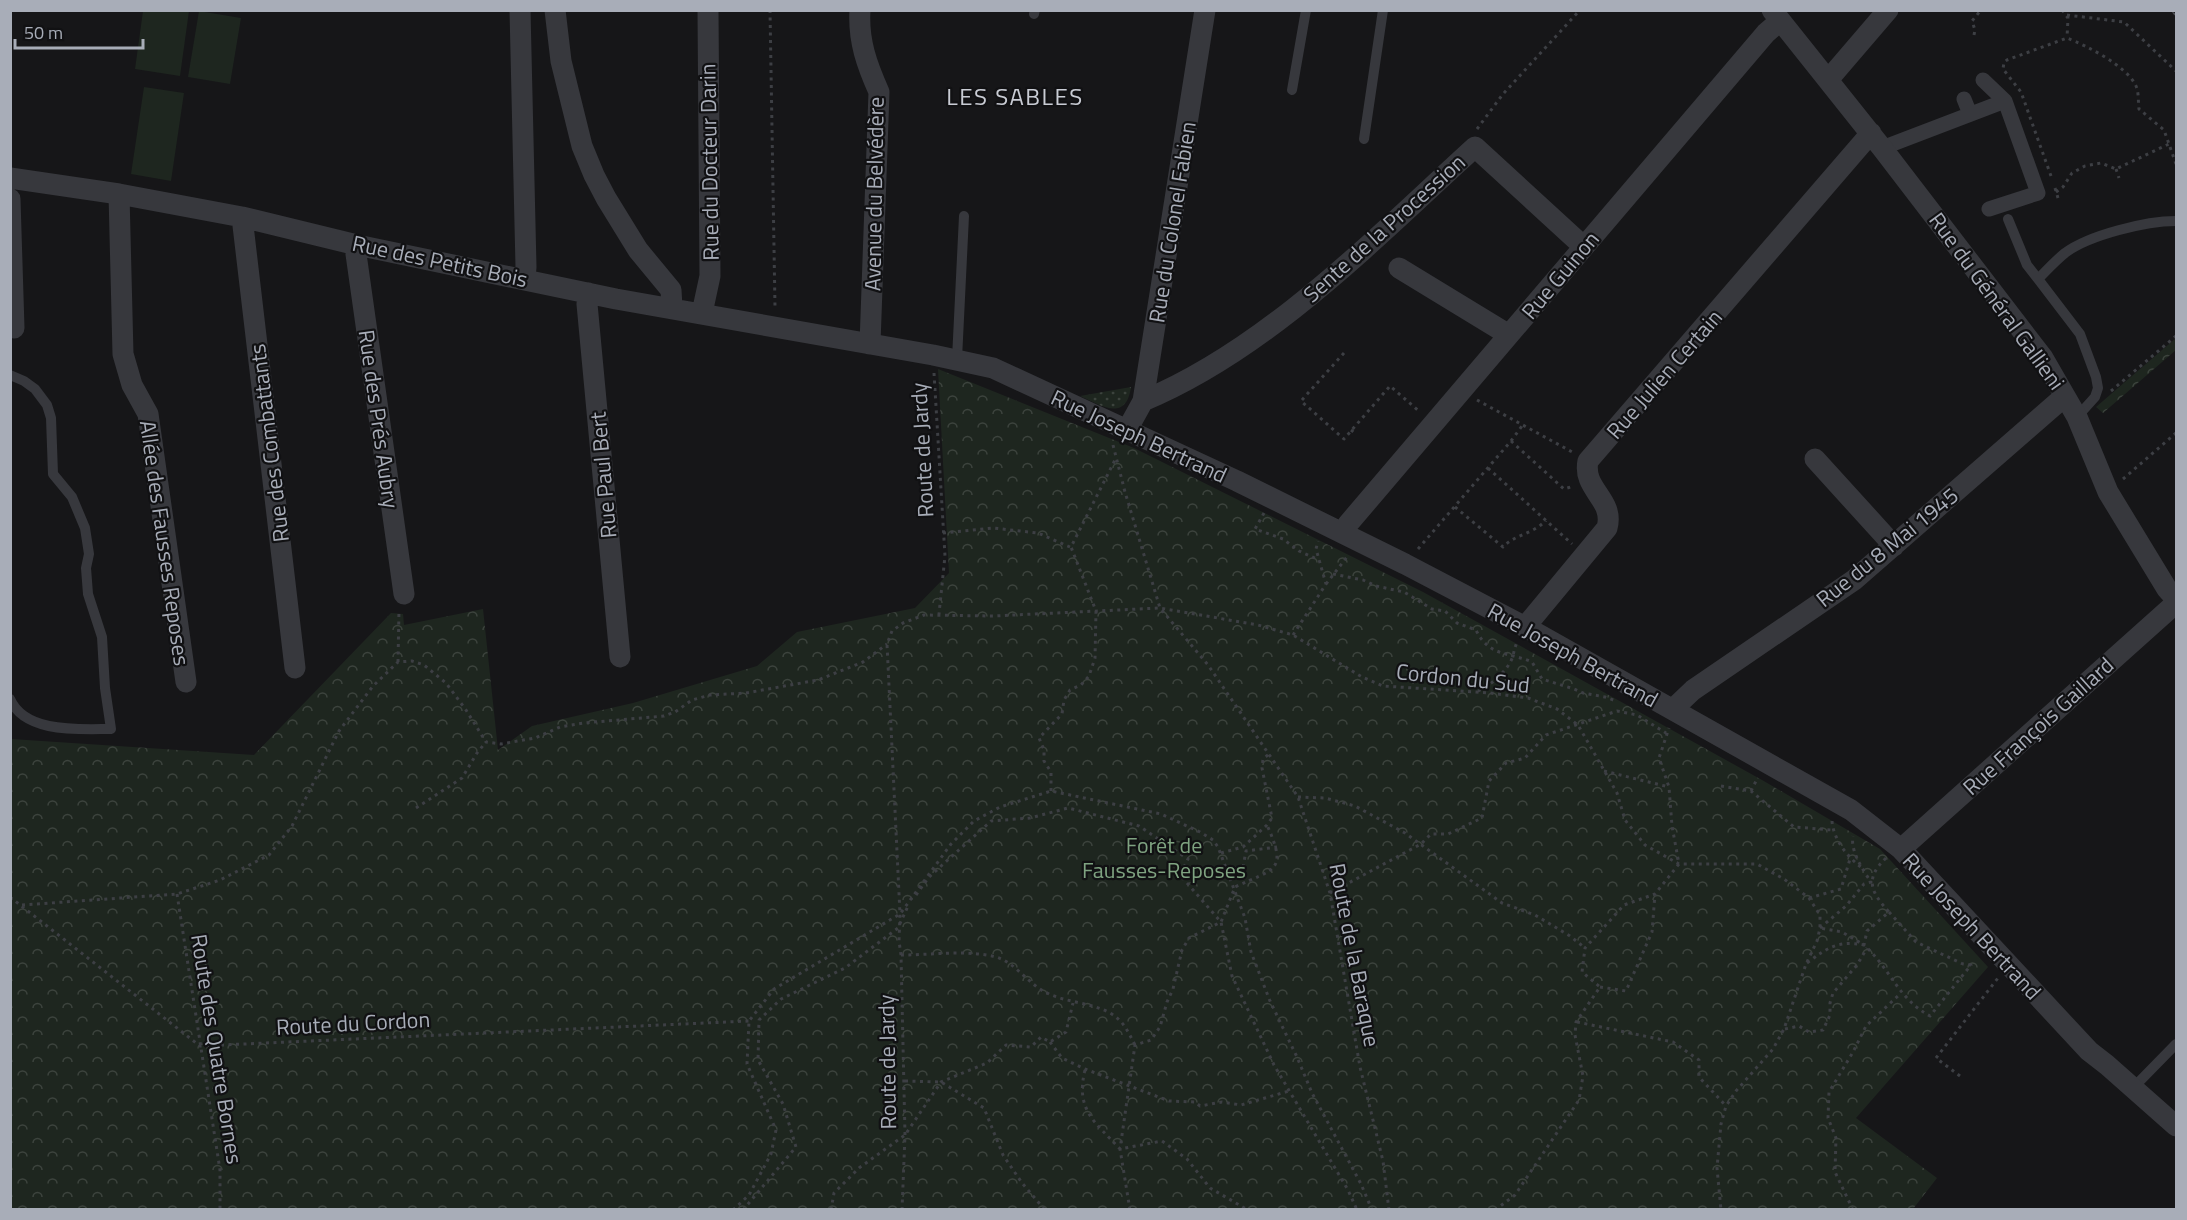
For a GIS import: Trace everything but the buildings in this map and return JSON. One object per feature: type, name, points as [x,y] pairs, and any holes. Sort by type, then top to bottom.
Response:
[{"type":"street","points":[[520,10],[525,278]]},
{"type":"street","points":[[555,10],[561,61],[569,101],[590,165],[606,198],[638,250],[671,290],[672,307]]},
{"type":"street","name":"Rue du Docteur Darin","points":[[702,313],[710,276],[708,10]]},
{"type":"street","name":"Avenue du Belvédère","points":[[860,10],[859,28],[864,58],[879,92],[870,344]]},
{"type":"street","name":"Rue du Colonel Fabien","points":[[1119,435],[1143,401],[1205,10]]},
{"type":"street","points":[[1828,80],[1888,10]]},
{"type":"street","name":"Rue du Général Gallieni","points":[[1776,16],[1877,140],[2043,358],[2077,417],[2108,492],[2167,589],[2176,598]]},
{"type":"street","name":"Rue Guinon","points":[[1344,533],[1766,33],[1776,16]]},
{"type":"street","points":[[1983,80],[2005,100],[2038,193],[1989,208]]},
{"type":"street","points":[[1964,99],[1970,114]]},
{"type":"street","points":[[1877,140],[1970,114],[2005,100]]},
{"type":"street","name":"Rue Julien Certain","points":[[1590,483],[1586,472],[1588,461],[1877,140]]},
{"type":"street","points":[[1475,147],[1584,247]]},
{"type":"street","name":"Sente de la Procession","points":[[1143,401],[1174,388],[1218,361],[1291,310],[1366,246],[1475,147]]},
{"type":"street","name":"Rue des Petits Bois","points":[[11,179],[119,194],[242,217],[357,245],[589,293],[870,344]]},
{"type":"street","name":"Allée des Fausses Reposes","points":[[119,194],[123,354],[132,385],[148,414],[186,682]]},
{"type":"street","points":[[10,199],[14,328]]},
{"type":"street","name":"Rue des Combattants","points":[[242,217],[295,668]]},
{"type":"street","name":"Rue des Prés Aubry","points":[[357,245],[356,254],[404,594]]},
{"type":"street","points":[[1399,268],[1509,335]]},
{"type":"street","name":"Rue Paul Bert","points":[[589,293],[587,304],[620,657]]},
{"type":"street","name":"Rue Joseph Bertrand","points":[[870,344],[957,359],[993,368],[1119,435],[1344,533],[1405,564],[1520,635],[1671,719],[1845,806],[2014,970],[2089,1051],[2176,1126]]},
{"type":"street","name":"Rue du 8 Mai 1945","points":[[1671,719],[1693,690],[1854,580],[2065,396]]},
{"type":"street","points":[[1815,459],[1894,546]]},
{"type":"street","points":[[1520,635],[1607,528],[1610,517],[1608,508],[1590,483]]},
{"type":"street","name":"Rue François Gaillard","points":[[1894,853],[2176,603]]},
{"type":"lane","points":[[1292,90],[1306,10]]},
{"type":"lane","points":[[1364,139],[1383,10]]},
{"type":"lane","points":[[957,359],[964,216]]},
{"type":"lane","points":[[2008,219],[2027,265],[2080,334],[2096,377],[2098,388],[2095,397],[2077,417]]},
{"type":"lane","points":[[2038,279],[2067,252],[2087,242],[2134,226],[2176,221]]},
{"type":"lane","points":[[10,375],[29,385],[47,405],[51,418],[53,474],[72,497],[85,528],[89,554],[86,568],[88,594],[102,636],[105,687],[111,729],[57,728],[30,720],[12,704],[10,699]]},
{"type":"lane","points":[[2133,1088],[2176,1044]]},
{"type":"path","points":[[770,10],[775,327]]},
{"type":"path","name":"Sente de la Procession","points":[[1475,147],[1477,128],[1503,94],[1580,10]]},
{"type":"path","points":[[1974,35],[1972,21],[1981,10]]},
{"type":"path","points":[[2062,10],[2067,15],[2124,22],[2176,71]]},
{"type":"path","points":[[2067,15],[2067,38]]},
{"type":"path","points":[[2058,198],[2021,92],[2003,69],[2003,65],[2007,60],[2067,38],[2112,62],[2131,78],[2138,91],[2139,109],[2164,130],[2176,164]]},
{"type":"path","points":[[2056,192],[2063,187],[2072,172],[2085,166],[2101,163],[2116,169],[2169,144]]},
{"type":"path","points":[[2116,169],[2119,178]]},
{"type":"path","points":[[2105,397],[2176,336]]},
{"type":"path","points":[[1344,353],[1301,401],[1344,439],[1390,386],[1435,424]]},
{"type":"path","name":"Route de Jardy","points":[[933,355],[945,556],[939,614]]},
{"type":"path","points":[[1462,392],[1588,461]]},
{"type":"path","points":[[1375,404],[1379,408]]},
{"type":"path","points":[[1405,564],[1511,441],[1522,425]]},
{"type":"path","points":[[1351,430],[1356,434]]},
{"type":"path","points":[[2108,492],[2176,433]]},
{"type":"path","points":[[1071,547],[1116,457],[1119,435]]},
{"type":"path","points":[[1511,441],[1564,489],[1590,483]]},
{"type":"path","points":[[1116,457],[1160,608]]},
{"type":"path","points":[[1488,468],[1584,555]]},
{"type":"path","points":[[1455,507],[1503,547],[1510,540],[1538,529],[1546,520]]},
{"type":"path","points":[[1264,512],[1255,529],[1283,539],[1299,551],[1319,560]]},
{"type":"path","points":[[943,533],[993,528],[1038,534],[1071,547],[1096,611],[1095,658],[1089,676],[1081,685],[1070,690],[1064,700],[1062,714],[1039,738],[1044,750],[1044,761],[1051,772],[1051,791]]},
{"type":"path","points":[[1319,540],[1316,549],[1326,584]]},
{"type":"path","points":[[1293,635],[1348,554]]},
{"type":"path","points":[[1333,574],[1364,580],[1376,586],[1404,592],[1413,600],[1432,609],[1445,611],[1457,623],[1476,630],[1481,639],[1494,651],[1513,657],[1522,657],[1532,662],[1542,679],[1574,688],[1583,693],[1605,696],[1620,702],[1621,712]]},
{"type":"path","points":[[398,662],[398,613],[404,594]]},
{"type":"path","name":"Cordon du Sud","points":[[486,742],[501,744],[535,738],[560,727],[584,723],[664,716],[675,712],[692,700],[710,695],[746,693],[818,680],[863,662],[887,644],[892,631],[903,623],[924,615],[993,616],[1160,608],[1258,625],[1293,635],[1362,677],[1383,686],[1528,698],[1557,709],[1578,725],[1617,793],[1625,820],[1646,844],[1679,864]]},
{"type":"path","name":"Route de la Baraque","points":[[1160,608],[1208,665],[1298,797],[1330,893],[1360,1067],[1383,1161],[1389,1209]]},
{"type":"path","points":[[1476,692],[1486,687],[1504,671],[1513,657],[1520,635]]},
{"type":"path","name":"Route de Jardy","points":[[887,644],[900,914],[898,928],[905,1082],[902,1209]]},
{"type":"path","points":[[22,905],[177,894],[220,880],[269,855],[292,826],[339,731],[373,686],[398,662],[412,661],[424,665],[446,683],[486,742],[462,778],[416,808]]},
{"type":"path","points":[[1330,893],[1421,844],[1431,834],[1448,834],[1482,818],[1489,781],[1506,764],[1526,758],[1546,735],[1617,711],[1637,715],[1666,733]]},
{"type":"path","points":[[1655,894],[1652,932],[1626,991],[1600,987],[1582,972],[1585,948],[1624,905],[1655,894],[1679,864],[1669,787],[1659,758],[1671,719]]},
{"type":"path","points":[[1221,853],[1243,847],[1272,818],[1262,768],[1263,759],[1269,754]]},
{"type":"path","points":[[1604,771],[1669,787]]},
{"type":"path","points":[[1751,791],[1758,778]]},
{"type":"path","points":[[1721,786],[1751,791],[1794,827],[1832,830]]},
{"type":"path","points":[[733,1209],[748,1195],[771,1155],[776,1130],[747,1064],[749,1022],[774,989],[900,914],[951,844],[974,821],[1000,807],[1051,791],[1161,814],[1213,840],[1235,887],[1245,918],[1251,952],[1270,1001],[1312,1094],[1361,1184],[1372,1209]]},
{"type":"path","points":[[1298,797],[1325,798],[1355,806],[1405,833],[1502,903],[1535,915],[1585,948]]},
{"type":"path","points":[[743,1209],[795,1146],[783,1104],[758,1060],[759,1020],[782,999],[845,968],[898,928],[907,908],[929,877],[991,821],[1030,819],[1068,808],[1139,826],[1188,859],[1180,875],[1221,922],[1232,976],[1274,1065],[1357,1209]]},
{"type":"path","points":[[1832,820],[1832,830],[1850,859],[1861,867]]},
{"type":"path","points":[[1135,1045],[1151,1040],[1160,1027],[1173,989],[1182,950],[1189,938],[1221,922],[1235,887],[1272,870],[1278,859],[1277,848],[1267,825]]},
{"type":"path","points":[[1820,928],[1842,932],[1866,946],[1876,955],[1901,993],[1919,1010],[1930,1016],[1971,965],[1943,956],[1916,942],[1889,912],[1875,894],[1871,882],[1861,867],[1852,841],[1854,833]]},
{"type":"path","points":[[1228,869],[1243,867],[1246,851],[1277,848]]},
{"type":"path","points":[[1871,882],[1873,873],[1894,853]]},
{"type":"path","points":[[1809,898],[1841,889],[1850,859]]},
{"type":"path","points":[[1679,864],[1757,864],[1784,879],[1809,898],[1820,915],[1820,928],[1814,949],[1806,964],[1784,1029],[1773,1049],[1736,1091],[1726,1106],[1721,1124],[1718,1168],[1721,1209]]},
{"type":"path","points":[[1820,928],[1846,906],[1864,884],[1871,882]]},
{"type":"path","name":"Route des Quatre Bornes","points":[[177,894],[220,1170],[220,1209]]},
{"type":"path","points":[[10,897],[200,1046]]},
{"type":"path","points":[[1784,1029],[1799,1026],[1809,1032],[1823,1030],[1830,1015],[1833,993],[1857,965],[1866,946],[1867,931],[1889,912]]},
{"type":"path","points":[[1806,964],[1828,947],[1851,942],[1866,946]]},
{"type":"path","points":[[901,955],[980,954],[996,957],[1011,965],[1044,992],[1073,1003],[1092,1005],[1125,1024],[1135,1045],[1120,1149],[1130,1209]]},
{"type":"path","points":[[1960,1076],[1936,1058],[2014,970]]},
{"type":"path","points":[[1495,1209],[1515,1195],[1579,1100],[1583,1076],[1575,1035],[1576,1022],[1600,987]]},
{"type":"path","points":[[1853,1209],[1836,1172],[1836,1138],[1828,1118],[1829,1092],[1866,1026],[1901,993]]},
{"type":"path","points":[[1050,1042],[1066,1032],[1073,1003]]},
{"type":"path","name":"Route du Cordon","points":[[200,1046],[749,1022]]},
{"type":"path","points":[[1576,1022],[1673,1042],[1699,1060],[1699,1077],[1726,1106]]},
{"type":"path","points":[[905,1082],[941,1082],[987,1064],[1006,1045],[1030,1047],[1041,1037],[1050,1042],[1062,1058],[1169,1101],[1195,1102],[1200,1106],[1222,1102],[1241,1105],[1289,1091]]},
{"type":"path","points":[[1085,1069],[1080,1088],[1088,1114],[1120,1149]]},
{"type":"path","points":[[831,1209],[834,1193],[859,1168],[905,1135],[941,1082]]},
{"type":"path","points":[[941,1082],[984,1108],[1003,1155],[1022,1184],[1045,1209]]},
{"type":"path","points":[[1120,1149],[1162,1141],[1187,1159],[1210,1188],[1248,1209]]},
{"type":"green space","points":[[143,11],[189,11],[180,76],[135,69]]},
{"type":"green space","points":[[199,11],[241,18],[230,84],[188,77]]},
{"type":"green space","points":[[144,87],[184,93],[171,181],[131,174]]},
{"type":"green space","points":[[2176,338],[2176,350],[2103,413],[2096,407]]},
{"type":"green space","name":"Forêt de Fausses-Reposes","points":[[938,369],[1134,448],[1423,592],[1762,780],[1880,849],[1988,967],[1856,1118],[1937,1178],[1913,1209],[11,1209],[11,739],[254,755],[391,613],[403,614],[404,625],[483,609],[498,750],[532,726],[633,703],[757,666],[797,632],[915,608],[949,573]]},
{"type":"green space","points":[[1131,387],[1124,405],[1118,408],[1104,407],[1080,396]]},
{"type":"district","name":"LES SABLES","points":[[1015,96]]}]
